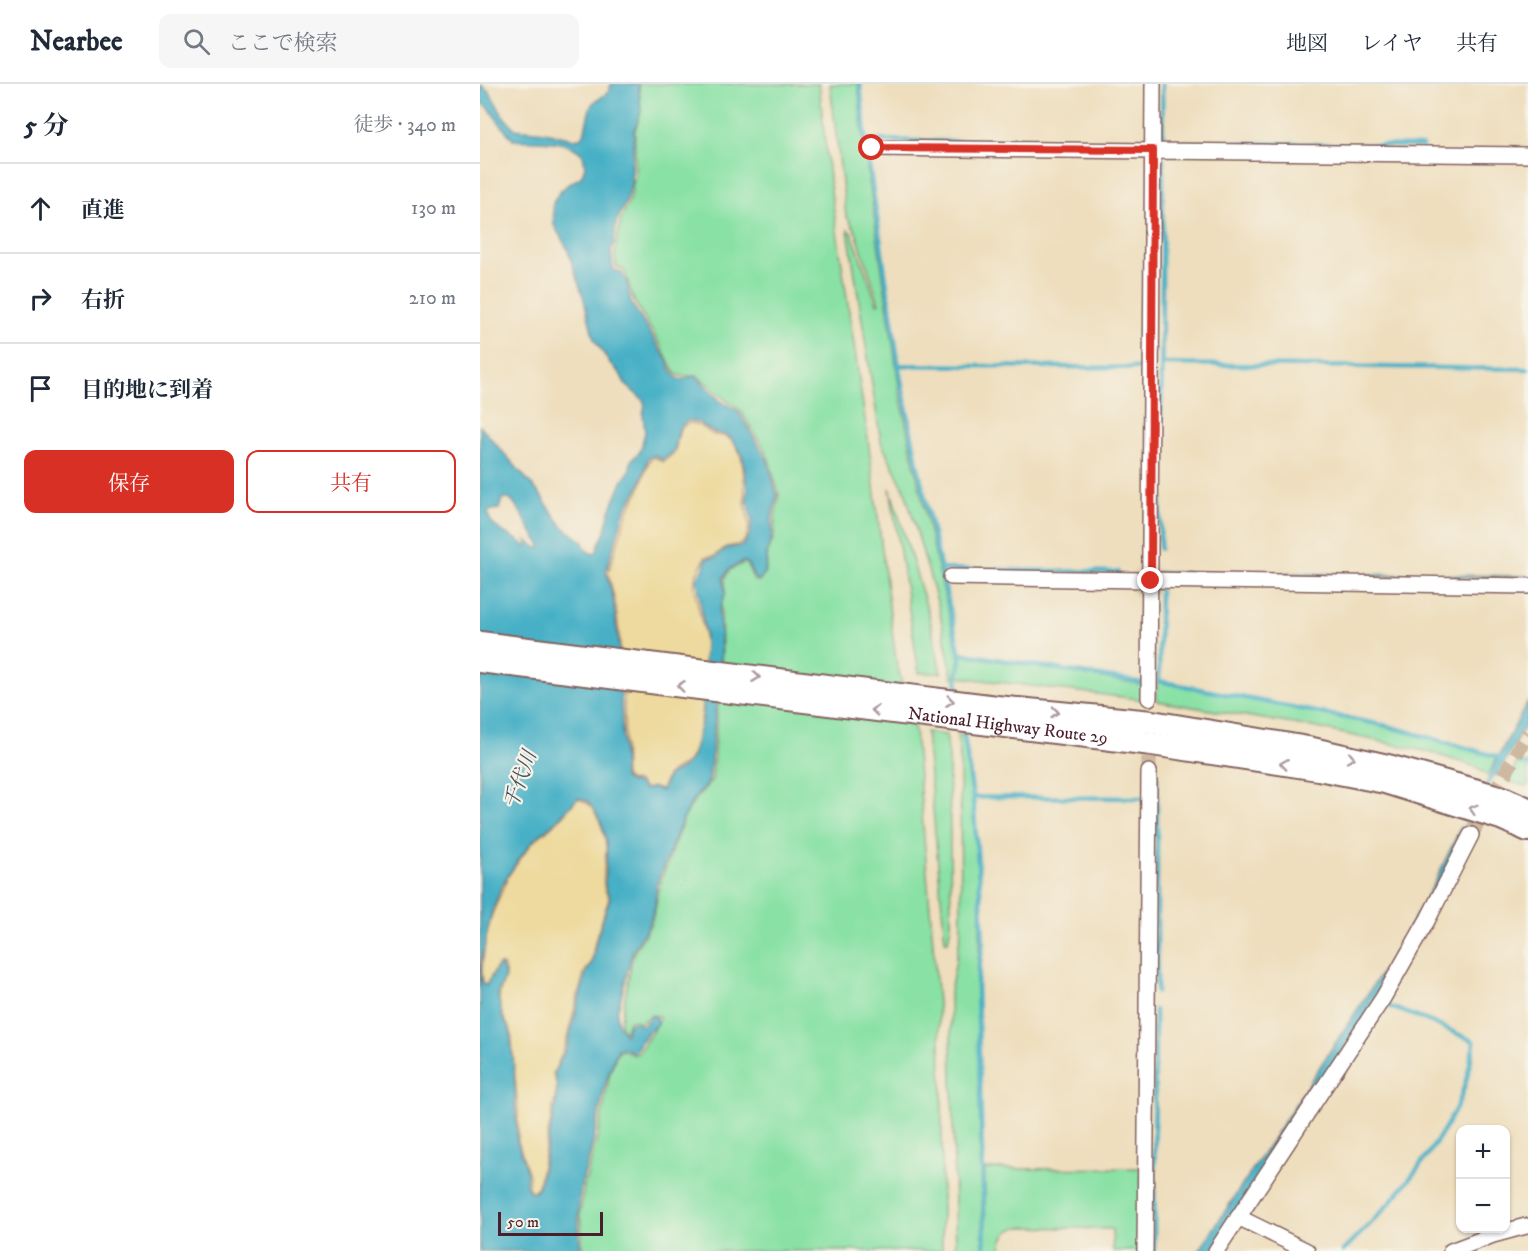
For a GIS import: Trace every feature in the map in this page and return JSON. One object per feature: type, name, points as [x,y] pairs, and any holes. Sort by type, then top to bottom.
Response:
[{"type":"highway","points":[[480,630],[651,654],[677,668]]},
{"type":"highway","name":"National Highway Route 29","points":[[480,643],[677,668],[996,716],[1152,744],[1318,769],[1385,782],[1501,818],[1528,830]]},
{"type":"highway","name":"National Highway Route 29","points":[[480,662],[996,716],[1152,722],[1308,748],[1403,770],[1503,798],[1528,809]]},
{"type":"street","points":[[1149,698],[1154,84]]},
{"type":"street","points":[[872,148],[1528,155]]},
{"type":"street","points":[[951,578],[1528,585]]},
{"type":"street","points":[[1146,1251],[1149,772]]},
{"type":"street","points":[[1216,1251],[1383,998],[1428,919],[1471,835]]},
{"type":"street","points":[[1238,1217],[1307,1251]]},
{"type":"street","points":[[1451,1251],[1493,1234],[1526,1226]]},
{"type":"green space","points":[[639,84],[819,84],[829,178],[868,439],[896,661],[915,731],[938,1003],[942,1088],[942,1251],[583,1251],[580,1213],[610,1073],[618,1051],[625,1050],[632,1055],[638,1053],[660,1020],[659,1016],[653,1015],[640,1024],[636,1020],[629,1021],[625,1031],[620,1025],[633,954],[651,924],[658,889],[684,818],[694,801],[712,780],[722,651],[721,604],[725,594],[725,578],[730,570],[744,563],[747,564],[754,581],[760,581],[766,572],[768,552],[774,537],[779,494],[767,453],[740,410],[698,376],[680,376],[675,373],[634,301],[625,271],[616,266],[615,252],[621,219],[630,200],[635,176],[635,131],[641,111]]},
{"type":"green space","points":[[830,84],[858,84],[863,140],[900,393],[959,658],[955,677],[952,677],[939,608],[905,491],[881,442],[848,230],[852,234],[877,304],[879,303],[856,232],[846,215]]},
{"type":"green space","points":[[890,488],[929,615],[941,673],[919,673]]},
{"type":"green space","points":[[962,655],[1145,685],[1145,700],[958,677]]},
{"type":"green space","points":[[1157,682],[1371,724],[1497,758],[1488,776],[1477,767],[1425,751],[1317,728],[1157,701]]},
{"type":"green space","points":[[926,732],[946,735],[949,757],[951,925],[948,942],[945,941]]},
{"type":"green space","points":[[957,735],[963,736],[972,797],[980,909],[976,983],[983,1251],[956,1251],[950,993],[961,932],[960,754]]},
{"type":"green space","points":[[1517,763],[1528,766],[1528,787],[1507,781]]},
{"type":"green space","points":[[1142,1168],[1141,1251],[1113,1251],[1112,1229],[1020,1227],[1011,1230],[1006,1235],[1001,1251],[986,1251],[985,1169]]},
{"type":"sand","points":[[688,423],[698,425],[714,435],[733,441],[743,465],[749,526],[742,544],[726,547],[714,556],[705,557],[694,582],[704,633],[705,662],[703,710],[693,753],[685,764],[668,775],[661,790],[652,787],[644,789],[638,782],[625,778],[624,697],[619,633],[615,601],[608,573],[628,510],[639,491],[649,461],[654,457],[663,462],[675,452],[680,429]]},
{"type":"sand","points":[[577,799],[584,801],[594,811],[604,834],[606,848],[603,876],[604,888],[609,898],[595,941],[591,963],[584,973],[565,1046],[553,1074],[557,1086],[555,1098],[538,1186],[533,1192],[528,1188],[529,1175],[518,1141],[518,1109],[511,1030],[499,1003],[505,969],[503,965],[498,965],[486,985],[483,982],[485,942],[492,915],[508,876],[532,843],[558,821]]},
{"type":"water","name":"千代川","points":[[611,84],[638,84],[641,111],[634,131],[631,184],[627,200],[616,222],[611,251],[613,269],[622,273],[627,283],[631,303],[673,374],[680,380],[696,376],[720,401],[738,411],[767,459],[777,495],[765,572],[760,580],[755,579],[748,564],[744,561],[729,569],[723,578],[725,593],[719,611],[721,651],[709,781],[692,801],[656,886],[655,906],[649,924],[632,952],[617,1013],[618,1025],[626,1035],[628,1024],[636,1022],[642,1027],[652,1015],[657,1018],[658,1024],[649,1031],[633,1053],[625,1048],[618,1049],[609,1072],[582,1181],[578,1219],[581,1251],[480,1251],[480,426],[539,493],[562,526],[582,541],[587,551],[593,554],[597,551],[604,534],[610,511],[623,480],[629,472],[632,459],[639,453],[642,445],[645,432],[643,414],[645,405],[643,400],[625,384],[621,375],[609,362],[594,339],[567,248],[554,225],[553,203],[567,185],[581,177],[585,167],[583,155],[568,145],[559,143],[513,140],[489,109],[480,102],[480,85],[489,91],[504,117],[515,129],[545,132],[572,139],[584,135],[590,108],[593,103],[609,92]],"holes":[[[688,420],[698,422],[713,432],[729,436],[742,454],[748,489],[747,500],[752,520],[750,534],[743,546],[727,548],[716,557],[706,559],[704,569],[697,578],[705,634],[703,716],[692,757],[684,767],[668,776],[662,791],[653,788],[644,790],[639,784],[624,779],[619,647],[613,598],[606,571],[625,509],[639,487],[648,458],[655,455],[662,460],[674,451],[679,428]],[[507,498],[521,512],[541,545],[540,548],[526,540],[528,546],[526,547],[499,529],[490,520],[488,513],[499,509],[502,499]],[[578,798],[586,800],[591,805],[601,822],[606,839],[605,886],[610,898],[596,941],[592,963],[586,973],[566,1049],[554,1073],[557,1086],[556,1103],[539,1186],[535,1192],[530,1192],[526,1185],[527,1171],[517,1141],[510,1029],[503,1019],[499,1002],[498,993],[505,976],[501,965],[498,966],[486,986],[482,981],[481,964],[491,914],[502,885],[533,841]]]},
{"type":"water","points":[[1157,572],[1528,576],[1528,578],[1157,575]]},
{"type":"water","points":[[1528,701],[1528,720],[1497,776],[1490,772]]},
{"type":"water","points":[[1461,827],[1469,830],[1379,992],[1365,1012],[1366,1015],[1212,1251],[1199,1251],[1393,955],[1435,882]]},
{"type":"waterway","points":[[860,84],[866,143],[900,374],[916,458],[961,659],[957,681],[959,695]]},
{"type":"waterway","points":[[1162,84],[1163,141]]},
{"type":"waterway","points":[[868,140],[994,142]]},
{"type":"waterway","points":[[1164,142],[1423,146]]},
{"type":"waterway","points":[[1160,549],[1163,159]]},
{"type":"waterway","points":[[1164,364],[1528,369]]},
{"type":"waterway","points":[[899,365],[1144,368]]},
{"type":"waterway","points":[[942,569],[1118,572]]},
{"type":"waterway","points":[[1160,591],[1159,681],[1388,726],[1502,758]]},
{"type":"waterway","points":[[960,653],[1144,683]]},
{"type":"waterway","points":[[963,727],[973,797],[983,943],[977,983],[985,1251]]},
{"type":"waterway","points":[[1519,762],[1528,765]]},
{"type":"waterway","points":[[1486,786],[1495,770]]},
{"type":"waterway","points":[[1157,777],[1157,992]]},
{"type":"waterway","points":[[973,797],[1142,798]]},
{"type":"waterway","points":[[1463,831],[1472,815]]},
{"type":"waterway","points":[[1388,1006],[1473,1041]]},
{"type":"waterway","points":[[1154,1251],[1155,1010]]},
{"type":"waterway","points":[[1343,1251],[1398,1194],[1426,1158],[1457,1106],[1463,1091],[1474,1044]]},
{"type":"tunnel","points":[[1149,698],[1149,772]]},
{"type":"tunnel","points":[[1471,835],[1528,732]]},
{"type":"route","points":[[872,148],[1153,150],[1151,581]]}]
